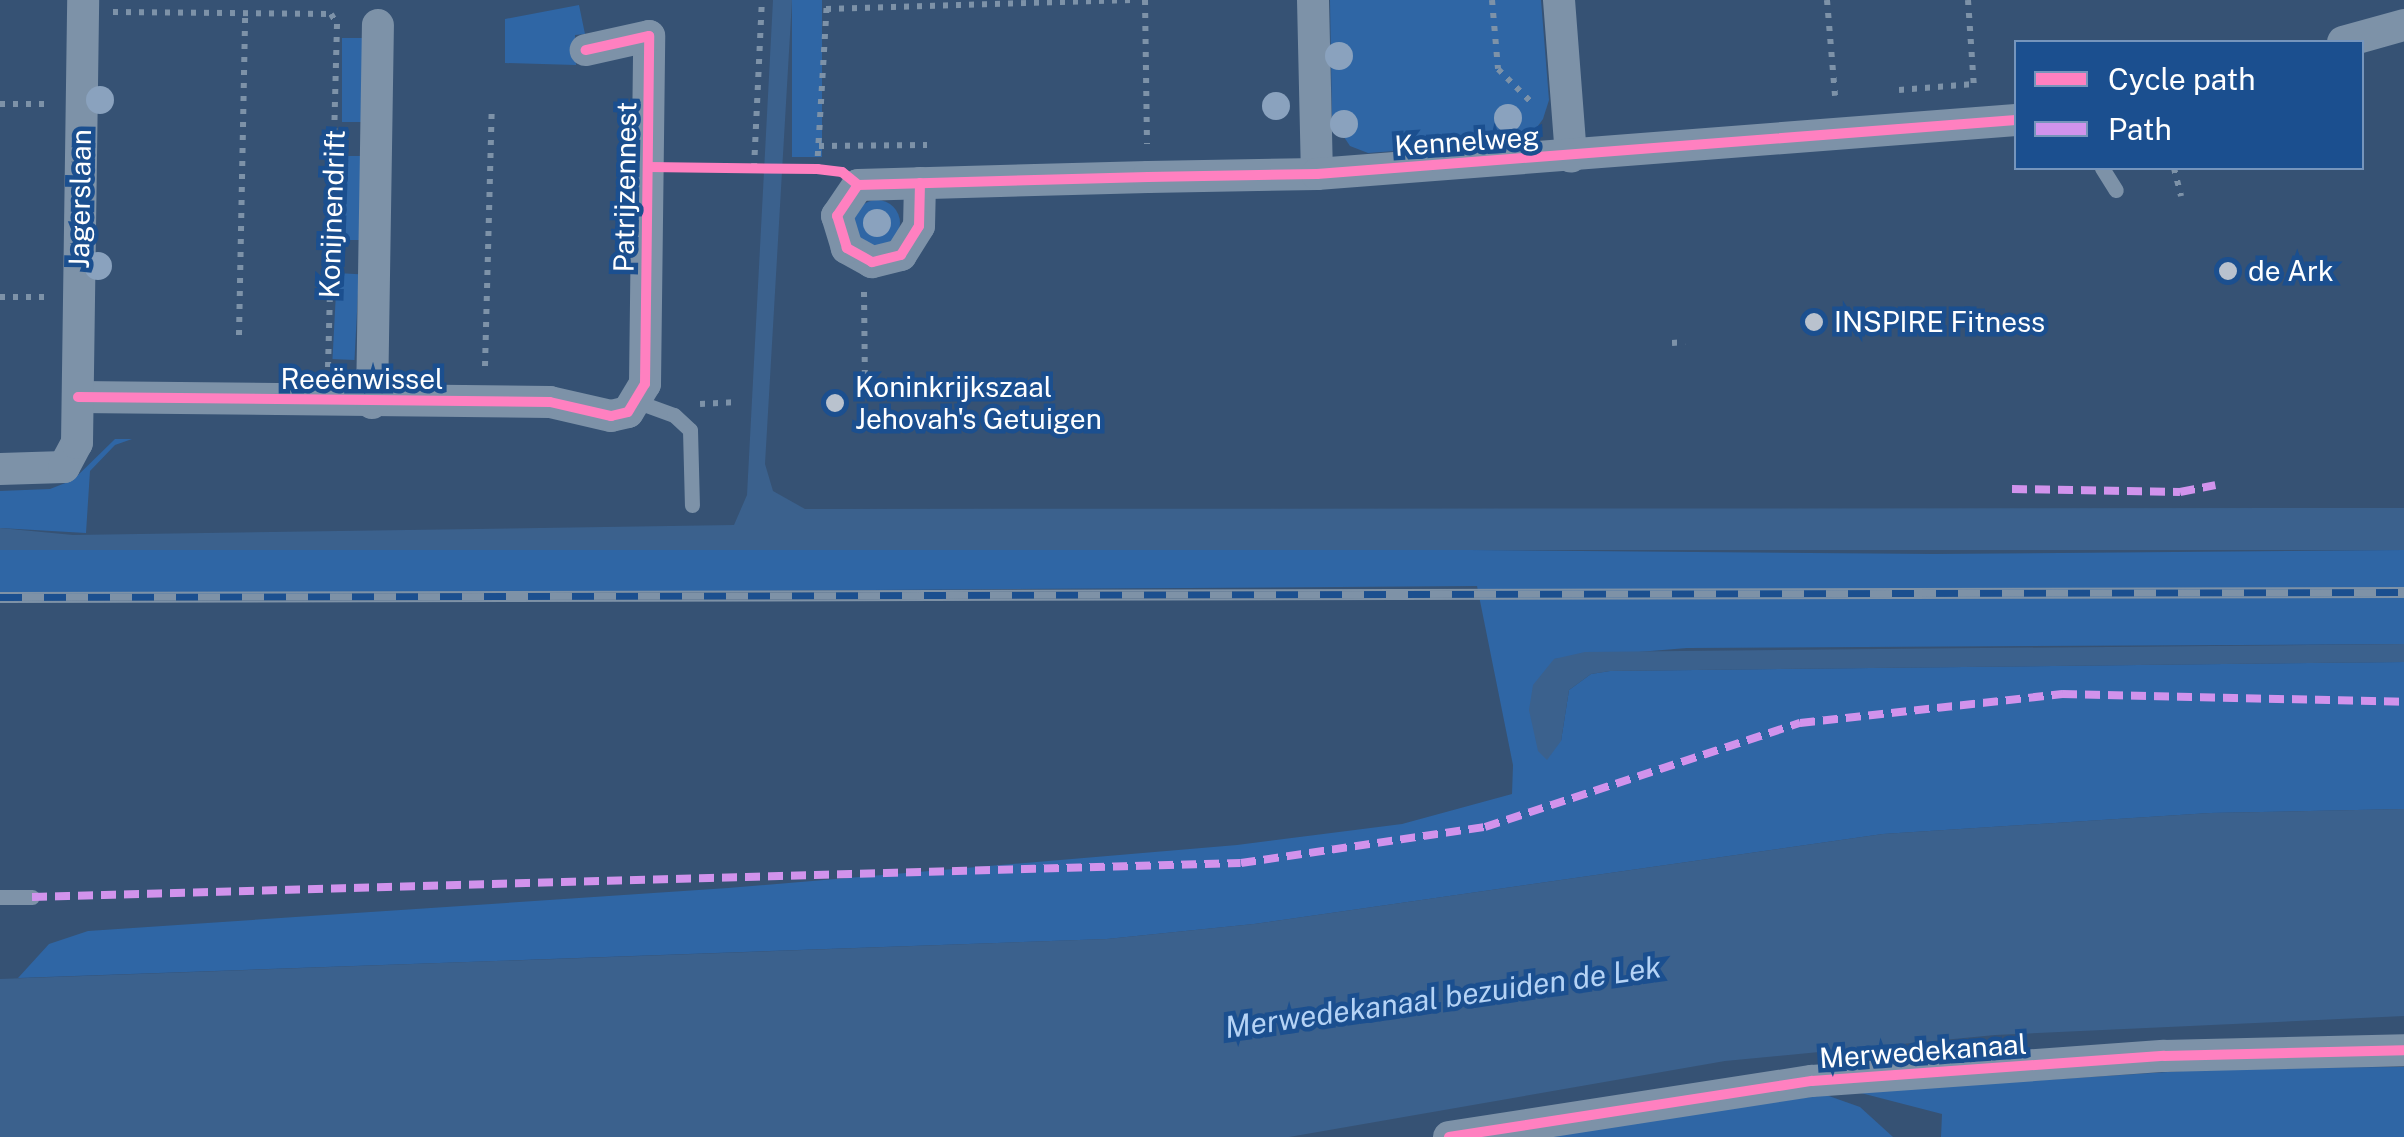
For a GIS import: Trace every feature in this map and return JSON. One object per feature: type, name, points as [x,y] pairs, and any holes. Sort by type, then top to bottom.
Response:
[{"type":"street","points":[[1314,0],[1317,174]]},
{"type":"street","points":[[1559,0],[1571,157]]},
{"type":"street","name":"Jagerslaan","points":[[0,469],[50,469],[73,459],[98,6]]},
{"type":"street","name":"Konijnendrift","points":[[372,403],[378,25]]},
{"type":"street","points":[[2350,40],[2404,25]]},
{"type":"street","name":"Patrijzennest","points":[[586,50],[650,36],[645,384],[638,402]]},
{"type":"street","name":"Kennelweg","points":[[858,185],[1317,174],[2014,120]]},
{"type":"street","points":[[858,185],[842,200],[839,234],[846,248],[872,262],[901,255],[916,238],[920,184]]},
{"type":"street","name":"Reeënwissel","points":[[78,397],[327,403],[550,402],[610,416],[638,402]]},
{"type":"street","name":"Merwedekanaal","points":[[1448,1137],[1847,1078],[2164,1056],[2404,1050]]},
{"type":"lane","points":[[2103,170],[2116,190]]},
{"type":"lane","points":[[638,402],[674,415],[690,430],[692,505]]},
{"type":"lane","points":[[0,898],[32,897]]},
{"type":"path","points":[[757,168],[762,0]]},
{"type":"path","points":[[814,169],[827,4],[1133,0]]},
{"type":"path","points":[[1145,0],[1148,177]]},
{"type":"path","points":[[1492,0],[1498,69],[1538,109],[1568,122]]},
{"type":"path","points":[[1827,0],[1835,96]]},
{"type":"path","points":[[1968,0],[1977,124]]},
{"type":"path","points":[[98,6],[245,12],[239,335]]},
{"type":"path","points":[[0,104],[54,104]]},
{"type":"path","points":[[484,366],[492,107]]},
{"type":"path","points":[[736,168],[776,168]]},
{"type":"path","points":[[793,169],[842,172],[858,185]]},
{"type":"path","points":[[2174,170],[2181,196]]},
{"type":"path","points":[[864,291],[865,386]]},
{"type":"path","points":[[0,296],[79,297]]},
{"type":"path","points":[[1672,343],[1685,342]]},
{"type":"shaded area","points":[[792,0],[822,0],[822,157],[792,157]]},
{"type":"shaded area","points":[[1330,0],[1541,0],[1549,100],[1543,119],[1535,130],[1503,143],[1368,153],[1350,146],[1332,119]]},
{"type":"shaded area","points":[[579,5],[585,34],[575,35],[576,65],[505,63],[505,19]]},
{"type":"shaded area","points":[[342,38],[365,38],[365,122],[342,122]]},
{"type":"shaded area","points":[[340,156],[362,156],[362,240],[340,240]]},
{"type":"shaded area","points":[[877,200],[893,207],[900,223],[893,239],[877,246],[861,239],[854,223],[861,207]]},
{"type":"shaded area","points":[[337,273],[359,274],[354,360],[332,359]]},
{"type":"shaded area","points":[[115,439],[132,439],[115,445],[90,471],[86,533],[0,528],[0,491],[50,489],[73,480]]},
{"type":"shaded area","points":[[1137,547],[1933,554],[2404,550],[2404,644],[1687,648],[1554,659],[1561,741],[1569,690],[1591,674],[1610,671],[2404,662],[2404,809],[2210,813],[1883,834],[1254,924],[1107,939],[18,978],[49,944],[88,931],[728,888],[1237,845],[1402,824],[1512,794],[1513,765],[1477,586],[0,596],[0,550]]},
{"type":"shaded area","points":[[2404,1067],[2404,1137],[1941,1137],[1942,1114],[1857,1092],[2230,1068]]},
{"type":"shaded area","points":[[1826,1095],[1860,1107],[1893,1137],[1502,1137]]},
{"type":"water","points":[[773,0],[792,0],[765,464],[773,491],[805,509],[2404,508],[2404,550],[0,550],[0,528],[73,535],[734,525],[747,495]]},
{"type":"water","points":[[2404,644],[2404,662],[1610,671],[1591,674],[1569,690],[1561,741],[1547,760],[1538,751],[1529,710],[1533,685],[1554,659],[1585,652]]},
{"type":"water","name":"Merwedekanaal bezuiden de Lek","points":[[2404,809],[2404,1016],[1995,1035],[1725,1061],[1289,1137],[0,1137],[0,979],[1107,939],[1254,924],[1883,834],[2210,813]]},
{"type":"railway","points":[[0,597],[2404,592]]},
{"type":"marked path","points":[[2012,489],[2180,492],[2215,485]]},
{"type":"marked path","points":[[32,897],[1241,863],[1485,827],[1800,723],[2062,694],[2404,702]]},
{"type":"cycle path","points":[[78,397],[550,402],[611,416],[628,412],[645,384],[649,36],[586,50]]},
{"type":"cycle path","points":[[920,183],[1317,174],[2014,120]]},
{"type":"cycle path","points":[[648,167],[817,169],[842,172],[858,185]]},
{"type":"cycle path","points":[[920,183],[919,226],[901,255],[872,262],[847,248],[837,216],[858,185],[920,183]]},
{"type":"cycle path","points":[[1449,1137],[1812,1081],[2164,1056],[2404,1050]]},
{"type":"place","name":"de Ark","points":[[2228,271]]},
{"type":"place","name":"INSPIRE Fitness","points":[[1814,322]]},
{"type":"place","name":"Koninkrijkszaal Jehovah's Getuigen","points":[[835,403]]}]
